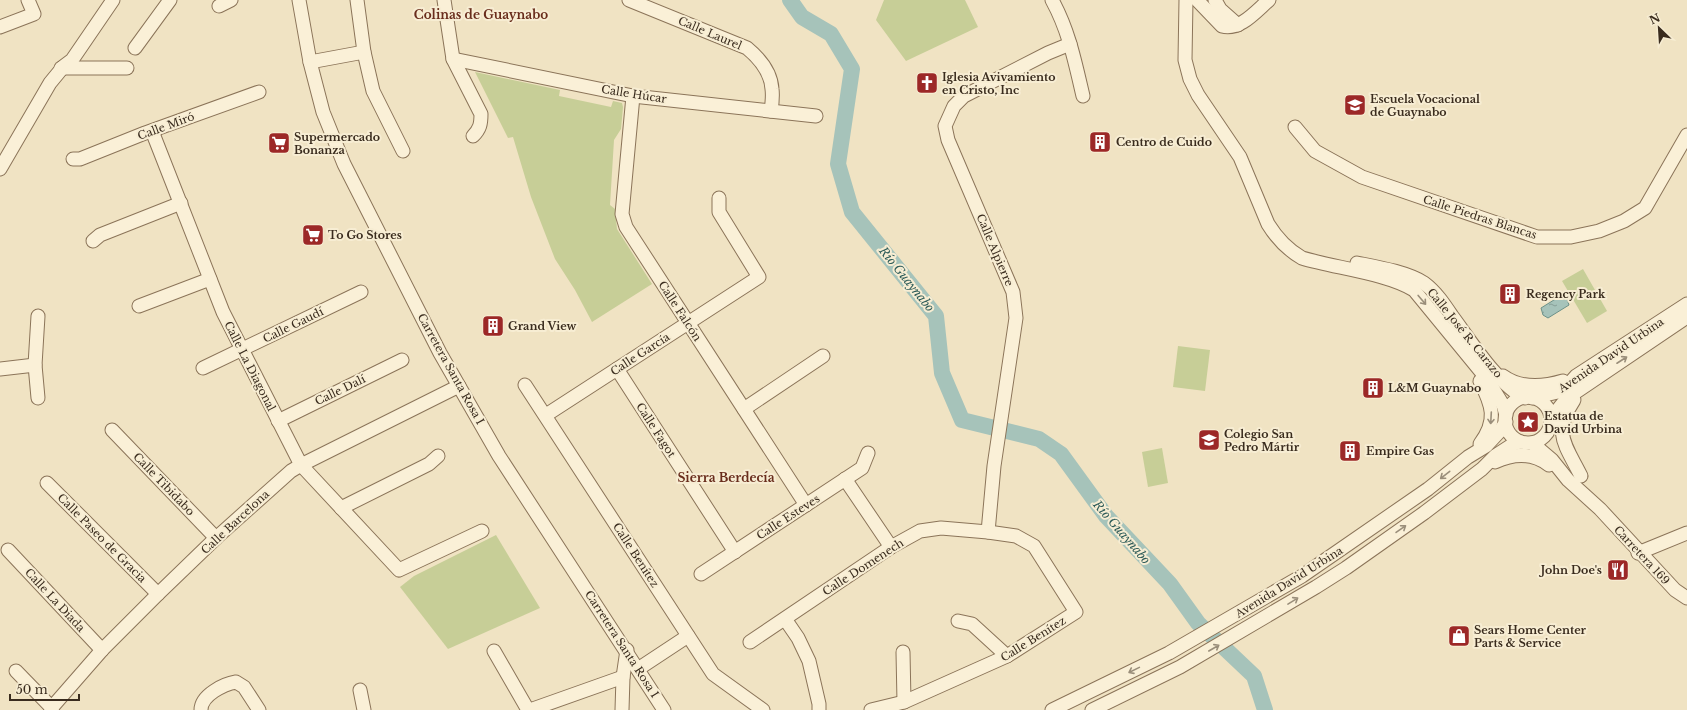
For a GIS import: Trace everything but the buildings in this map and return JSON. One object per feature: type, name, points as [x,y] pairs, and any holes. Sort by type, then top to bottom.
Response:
[{"type":"street","points":[[0,27],[34,14],[28,0]]},
{"type":"street","points":[[0,169],[44,92],[62,67],[65,58],[104,0]]},
{"type":"street","points":[[62,67],[72,60],[113,0]]},
{"type":"street","points":[[135,48],[170,0]]},
{"type":"street","name":"Carretera Santa Rosa I","points":[[299,0],[310,62],[323,112],[344,164],[440,353],[499,456],[627,650],[664,710]]},
{"type":"street","points":[[357,0],[364,52],[373,91],[402,151]]},
{"type":"street","points":[[444,0],[453,59],[481,114],[481,123],[478,131],[473,136]]},
{"type":"street","name":"Calle Laurel","points":[[629,0],[734,42],[751,51],[762,63],[769,77],[772,88],[771,111]]},
{"type":"street","points":[[1052,0],[1063,19],[1083,96]]},
{"type":"street","name":"Calle José R. Carazo","points":[[1186,0],[1185,60],[1190,79],[1198,96],[1240,157],[1268,224],[1274,234],[1293,253],[1302,258],[1379,277],[1407,286],[1414,290],[1492,387],[1503,405],[1506,419]]},
{"type":"street","points":[[1197,0],[1222,26],[1227,28],[1238,25],[1268,0]]},
{"type":"street","points":[[1215,0],[1220,9],[1238,25]]},
{"type":"street","name":"Calle Alpierre","points":[[988,532],[994,466],[1016,318],[1013,292],[948,140],[945,126],[954,106],[964,96],[1070,44]]},
{"type":"street","points":[[310,62],[364,52]]},
{"type":"street","name":"Calle Húcar","points":[[453,59],[633,96],[816,116]]},
{"type":"street","points":[[62,67],[127,68]]},
{"type":"street","name":"Calle Miró","points":[[73,159],[80,159],[259,92]]},
{"type":"street","name":"Calle Falcón","points":[[633,96],[622,214],[626,228],[806,505]]},
{"type":"street","name":"Calle Piedras Blancas","points":[[1295,126],[1315,151],[1362,177],[1537,237],[1571,237],[1599,231],[1624,221],[1645,208],[1687,135]]},
{"type":"street","name":"Calle La Diagonal","points":[[152,131],[223,312],[301,465],[399,570],[482,531]]},
{"type":"street","name":"Calle García","points":[[546,415],[759,277],[719,212],[719,198]]},
{"type":"street","points":[[93,241],[100,235],[180,203]]},
{"type":"street","name":"Calle José R. Carazo","points":[[1286,245],[1305,251],[1381,268],[1415,278],[1423,283],[1437,296],[1508,387],[1517,394],[1528,398]]},
{"type":"street","points":[[139,306],[210,279]]},
{"type":"street","name":"Calle Gaudí","points":[[203,368],[361,292]]},
{"type":"street","name":"Avenida David Urbina","points":[[1528,398],[1558,392],[1568,386],[1576,376],[1687,304]]},
{"type":"street","points":[[38,316],[35,365],[38,398]]},
{"type":"street","name":"Avenida David Urbina","points":[[1551,422],[1567,398],[1687,317]]},
{"type":"street","points":[[744,410],[822,356]]},
{"type":"street","points":[[1468,356],[1490,402],[1492,416],[1491,424],[1484,438],[1468,457]]},
{"type":"street","name":"Calle Dalí","points":[[278,421],[402,360]]},
{"type":"street","points":[[0,368],[35,365]]},
{"type":"street","points":[[1492,368],[1510,380],[1528,385],[1540,386],[1552,384],[1576,376]]},
{"type":"street","name":"Calle Fagot","points":[[617,369],[735,552]]},
{"type":"street","points":[[1581,476],[1564,441],[1561,430],[1562,421],[1574,399],[1590,382]]},
{"type":"street","name":"Calle Benítez","points":[[525,385],[546,415],[713,674],[763,710]]},
{"type":"street","name":"Calle Barcelona","points":[[52,709],[102,650],[158,594],[216,538],[279,482],[301,465],[459,386]]},
{"type":"street","points":[[1528,398],[1539,400],[1545,405],[1551,422],[1548,433],[1542,438],[1527,442],[1512,436],[1506,419],[1512,405],[1518,400],[1528,398]]},
{"type":"street","name":"Avenida David Urbina","points":[[1052,710],[1169,653],[1302,576],[1428,489],[1468,457],[1486,446],[1499,432],[1506,419]]},
{"type":"street","name":"Carretera 169","points":[[1551,422],[1556,440],[1581,476],[1600,509]]},
{"type":"street","name":"Calle Tibidabo","points":[[112,430],[216,538]]},
{"type":"street","name":"Avenida David Urbina","points":[[1092,710],[1180,667],[1260,621],[1346,568],[1424,513],[1482,469],[1502,451],[1514,443],[1527,442]]},
{"type":"street","name":"Carretera 169","points":[[1527,442],[1552,460],[1568,480],[1600,509],[1638,553],[1675,590],[1687,598]]},
{"type":"street","name":"Calle Esteves","points":[[701,574],[862,468],[868,453]]},
{"type":"street","points":[[1482,469],[1506,458],[1525,454],[1540,459],[1568,480]]},
{"type":"street","points":[[341,508],[429,464],[438,456]]},
{"type":"street","points":[[845,479],[891,547]]},
{"type":"street","name":"Calle Paseo de Gracia","points":[[47,482],[158,594]]},
{"type":"street","name":"Calle Domenech","points":[[750,642],[891,547],[920,531],[941,528],[988,532]]},
{"type":"street","name":"Calle Benítez","points":[[871,710],[904,702],[1007,656],[1076,612],[1034,546],[1016,536],[988,532]]},
{"type":"street","points":[[1638,553],[1687,533]]},
{"type":"street","name":"Calle La Diada","points":[[8,550],[102,650]]},
{"type":"street","points":[[785,619],[798,638],[809,661],[819,710]]},
{"type":"street","points":[[958,621],[972,624],[1007,656]]},
{"type":"street","points":[[638,668],[688,636]]},
{"type":"street","points":[[622,710],[623,677],[627,650]]},
{"type":"street","points":[[494,651],[529,710],[623,677]]},
{"type":"street","points":[[903,652],[904,702]]},
{"type":"street","points":[[16,671],[52,709]]},
{"type":"street","points":[[202,710],[201,706],[208,696],[227,683],[236,682],[244,687],[259,710]]},
{"type":"street","points":[[360,690],[364,710]]},
{"type":"green space","points":[[884,0],[965,0],[978,27],[906,61],[876,20]]},
{"type":"green space","points":[[475,72],[560,90],[559,96],[611,107],[613,101],[622,103],[621,129],[614,140],[610,205],[615,209],[617,229],[652,284],[592,322],[575,290],[555,259],[531,197],[513,137],[508,138]]},
{"type":"green space","points":[[1583,269],[1607,311],[1587,323],[1562,281]]},
{"type":"green space","points":[[1178,346],[1210,350],[1205,391],[1173,387]]},
{"type":"green space","points":[[1162,448],[1168,483],[1148,487],[1142,452]]},
{"type":"green space","points":[[496,535],[540,608],[448,649],[400,587],[414,576]]},
{"type":"water","points":[[1562,295],[1567,299],[1569,305],[1548,318],[1543,315],[1541,308]]},
{"type":"waterway","name":"Río Guaynabo","points":[[790,0],[802,17],[831,34],[852,69],[838,164],[852,212],[936,316],[942,373],[962,420],[1039,439],[1061,454],[1106,516],[1170,584],[1198,623],[1254,676],[1265,710]]},
{"type":"place","name":"Iglesia Avivamiento en Cristo, Inc","points":[[927,83]]},
{"type":"place","name":"Escuela Vocacional de Guaynabo","points":[[1355,105]]},
{"type":"place","name":"Centro de Cuido","points":[[1100,142]]},
{"type":"place","name":"Supermercado Bonanza","points":[[279,143]]},
{"type":"place","name":"To Go Stores","points":[[313,235]]},
{"type":"place","name":"Regency Park","points":[[1510,294]]},
{"type":"place","name":"Grand View","points":[[493,326]]},
{"type":"place","name":"L&M Guaynabo","points":[[1373,388]]},
{"type":"place","name":"Estatua de David Urbina","points":[[1528,422]]},
{"type":"place","name":"Colegio San Pedro Mártir","points":[[1209,440]]},
{"type":"place","name":"Empire Gas","points":[[1350,451]]},
{"type":"place","name":"John Doe's","points":[[1618,570]]},
{"type":"place","name":"Sears Home Center Parts & Service","points":[[1459,636]]},
{"type":"district","name":"Colinas de Guaynabo","points":[[481,14]]},
{"type":"district","name":"Sierra Berdecía","points":[[726,477]]}]
